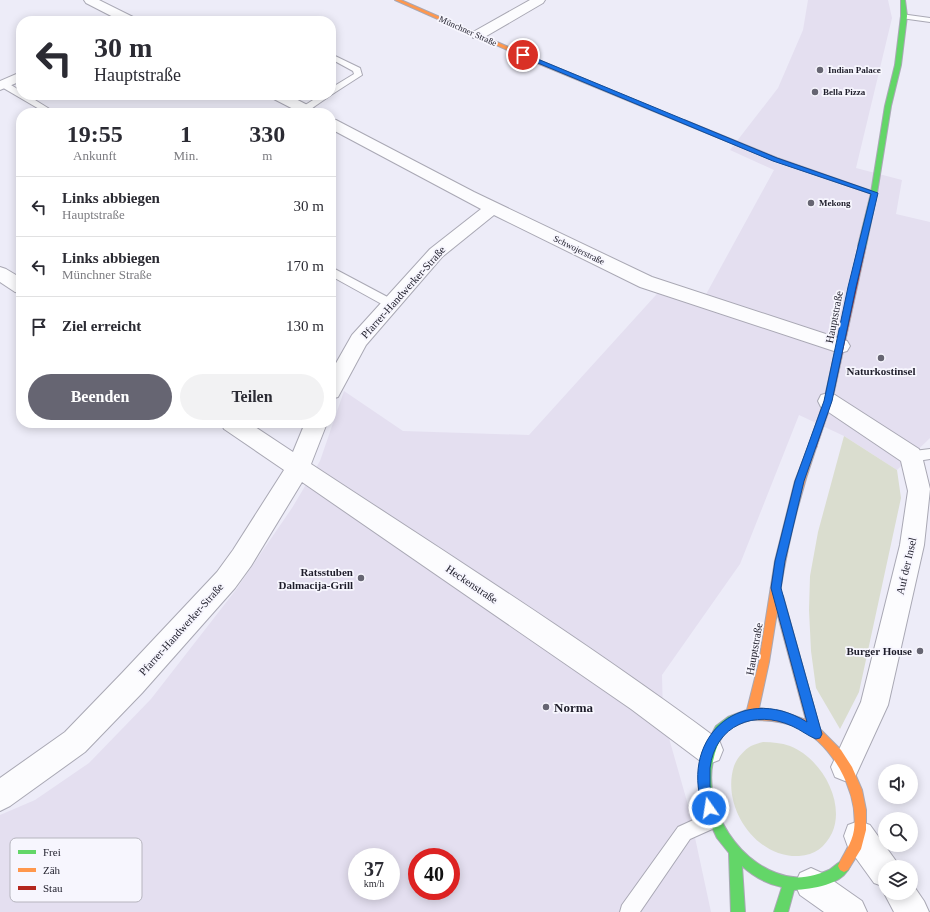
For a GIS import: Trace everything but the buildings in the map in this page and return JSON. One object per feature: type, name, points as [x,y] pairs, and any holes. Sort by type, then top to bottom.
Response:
[{"type":"main road","name":"Münchner Straße","points":[[397,0],[540,62],[775,159],[874,193]]},
{"type":"main road","name":"Hauptstraße","points":[[752,714],[764,662],[780,561],[800,481],[828,401],[874,193],[888,106],[898,65],[904,16],[903,0]]},
{"type":"main road","name":"Hauptstraße","points":[[776,588],[816,734]]},
{"type":"main road","points":[[752,714],[773,714],[795,721],[816,734],[832,748],[845,767],[853,783],[858,801],[860,818],[859,836],[853,853],[842,868],[828,878],[801,884],[776,879],[761,872],[735,852],[726,841],[714,820],[704,787],[704,768],[709,750],[719,732],[734,720],[752,714]]},
{"type":"main road","points":[[735,852],[738,912]]},
{"type":"main road","points":[[781,912],[801,884]]},
{"type":"street","points":[[90,0],[121,16]]},
{"type":"street","points":[[478,35],[539,0]]},
{"type":"street","points":[[2,85],[16,78]]},
{"type":"street","points":[[287,100],[302,108]]},
{"type":"street","name":"Schwojerstraße","points":[[336,126],[493,208],[646,282],[840,346]]},
{"type":"street","name":"Pfarrer-Handwerker-Straße","points":[[336,382],[359,340],[436,253],[493,208]]},
{"type":"street","points":[[0,274],[16,284]]},
{"type":"street","name":"Auf der Insel","points":[[828,401],[920,455],[925,495],[874,705],[845,767]]},
{"type":"street","name":"Heckenstraße","points":[[239,428],[538,628],[641,699],[709,750]]},
{"type":"street","name":"Pfarrer-Handwerker-Straße","points":[[0,796],[76,742],[226,580],[242,558],[298,468],[314,428]]},
{"type":"street","points":[[859,836],[878,862]]},
{"type":"street","points":[[801,884],[851,912]]},
{"type":"street","points":[[905,900],[913,912]]},
{"type":"lane","points":[[904,16],[930,20]]},
{"type":"lane","points":[[336,59],[357,70],[358,75],[336,89]]},
{"type":"lane","points":[[2,85],[16,92]]},
{"type":"lane","points":[[30,100],[43,108]]},
{"type":"lane","points":[[312,108],[321,100]]},
{"type":"lane","points":[[336,274],[391,304]]},
{"type":"lane","points":[[630,912],[684,833],[714,820]]},
{"type":"shaded area","points":[[808,0],[888,0],[892,18],[856,168],[902,180],[896,214],[930,222],[930,438],[897,470],[844,436],[799,415],[740,564],[662,675],[663,717],[688,805],[711,912],[0,912],[0,815],[35,800],[89,763],[151,699],[235,591],[292,508],[320,461],[331,428],[336,428],[336,414],[344,391],[403,431],[529,435],[665,285],[704,298],[774,170],[730,150],[778,88],[803,30]]},
{"type":"shaded area","points":[[844,436],[897,470],[901,498],[859,692],[840,729],[816,688],[811,651],[809,610],[810,576],[818,532]]},
{"type":"shaded area","points":[[763,742],[783,744],[801,752],[812,760],[828,782],[836,808],[835,821],[829,838],[823,846],[815,852],[799,856],[783,854],[768,848],[756,839],[745,827],[737,813],[732,797],[731,781],[735,763],[739,757],[752,745]]},
{"type":"traffic: fast","points":[[862,246],[874,193],[888,106],[898,65],[904,16],[903,0]]},
{"type":"traffic: fast","points":[[752,714],[732,721],[720,730],[711,747],[705,768],[705,790],[711,812],[721,834],[736,852],[753,868],[773,879],[794,884],[814,881],[824,879],[844,866]]},
{"type":"traffic: fast","points":[[735,852],[738,912]]},
{"type":"traffic: fast","points":[[781,912],[790,883]]},
{"type":"traffic: slow","points":[[397,0],[534,60],[682,121]]},
{"type":"traffic: slow","points":[[752,714],[764,662],[780,561],[800,481],[813,445]]},
{"type":"traffic: slow","points":[[778,596],[816,734]]},
{"type":"traffic: slow","points":[[752,714],[781,717],[808,727],[823,739],[837,754],[848,771],[856,790],[860,810],[860,830],[855,849],[844,866]]},
{"type":"traffic: jam","points":[[682,121],[775,159],[874,193]]},
{"type":"traffic: jam","points":[[813,445],[828,401],[862,246]]},
{"type":"place","name":"Indian Palace","points":[[820,70]]},
{"type":"place","name":"Bella Pizza","points":[[815,92]]},
{"type":"place","name":"Mekong","points":[[811,203]]},
{"type":"place","name":"Naturkostinsel","points":[[881,358]]},
{"type":"place","name":"Ratsstuben Dalmacija-Grill","points":[[361,578]]},
{"type":"place","name":"Burger House","points":[[920,651]]},
{"type":"place","name":"Norma","points":[[546,707]]},
{"type":"route","points":[[523,55],[775,159],[874,193],[828,401],[800,481],[780,561],[776,588],[816,734],[795,721],[773,714],[752,714],[734,720],[719,732],[709,750],[704,768],[704,787],[709,808]]}]
